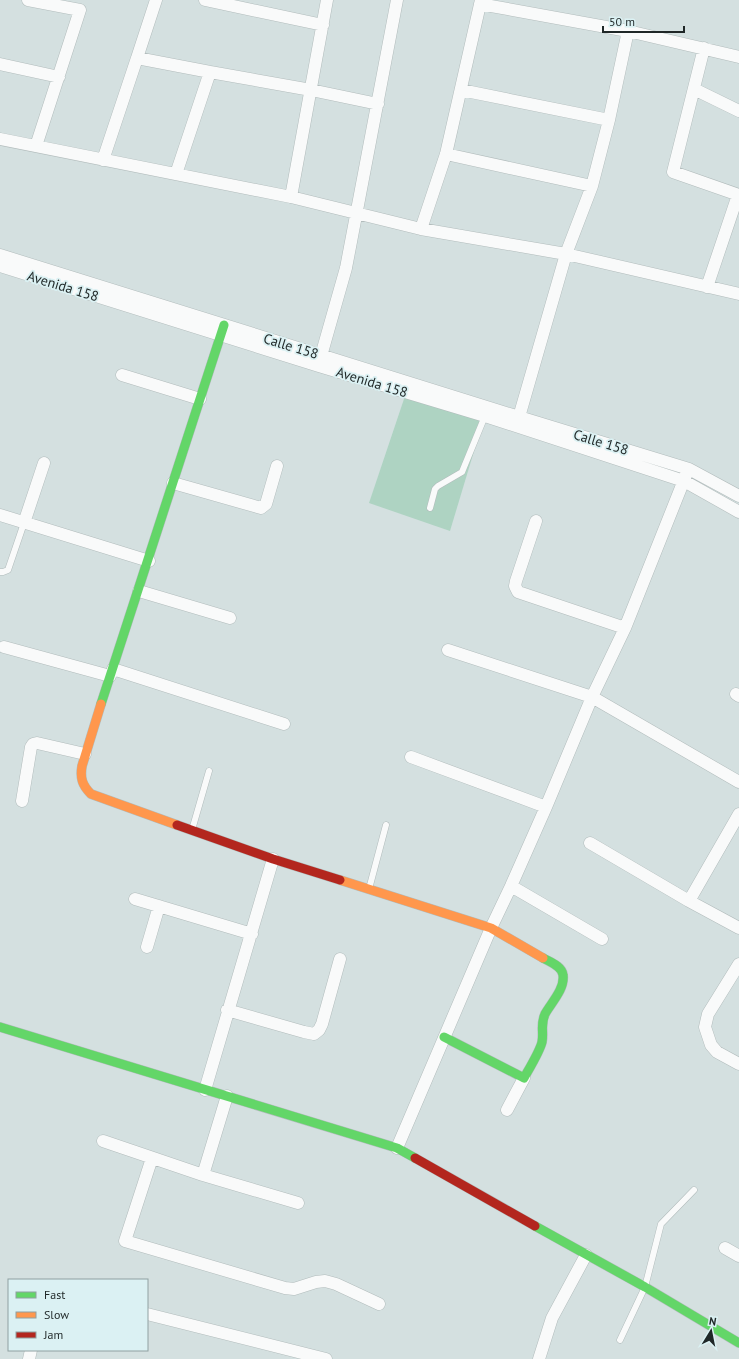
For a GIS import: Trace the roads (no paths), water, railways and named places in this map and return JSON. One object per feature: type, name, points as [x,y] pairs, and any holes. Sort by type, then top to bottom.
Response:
[{"type":"street","points":[[28,0],[82,5],[36,146]]},
{"type":"street","points":[[103,160],[156,0]]},
{"type":"street","points":[[205,0],[323,25]]},
{"type":"street","points":[[291,198],[327,0]]},
{"type":"street","points":[[320,361],[346,268],[397,0]]},
{"type":"street","points":[[421,229],[446,154],[480,2],[628,30],[739,57]]},
{"type":"street","points":[[518,422],[566,254],[592,186],[628,30]]},
{"type":"street","points":[[704,48],[673,172],[738,195],[707,287]]},
{"type":"street","points":[[137,58],[378,104]]},
{"type":"street","points":[[0,64],[58,77]]},
{"type":"street","points":[[176,174],[210,72]]},
{"type":"street","points":[[694,89],[739,111]]},
{"type":"street","points":[[461,90],[608,120]]},
{"type":"street","points":[[0,139],[291,198],[421,229],[566,254],[739,294]]},
{"type":"street","points":[[446,154],[592,186]]},
{"type":"street","points":[[0,254],[63,280]]},
{"type":"street","name":"Avenida 158","points":[[0,266],[63,280],[320,361],[485,416],[518,422],[684,481],[739,512]]},
{"type":"street","points":[[223,330],[149,561],[84,754],[80,778],[83,785],[91,794],[273,859],[491,928],[561,968],[563,972],[563,982],[542,1023],[542,1042],[507,1110]]},
{"type":"street","name":"Calle 158","points":[[320,361],[518,422],[689,469],[739,496]]},
{"type":"street","points":[[122,376],[200,399]]},
{"type":"street","points":[[24,523],[44,463]]},
{"type":"street","points":[[173,483],[261,508],[266,504],[277,466]]},
{"type":"street","points":[[396,1148],[491,928],[546,807],[592,697],[625,628],[689,469]]},
{"type":"street","points":[[0,515],[149,561]]},
{"type":"street","points":[[536,521],[516,580],[515,586],[518,592],[625,628]]},
{"type":"street","points":[[139,591],[230,618]]},
{"type":"street","points":[[4,647],[112,672],[284,724]]},
{"type":"street","points":[[448,650],[592,697],[739,782]]},
{"type":"street","points":[[22,801],[31,747],[33,744],[37,743],[84,754]]},
{"type":"street","points":[[411,757],[546,807]]},
{"type":"street","points":[[689,901],[739,814]]},
{"type":"street","points":[[590,843],[689,901],[739,928]]},
{"type":"street","points":[[204,1090],[227,1010],[252,934],[273,859]]},
{"type":"street","points":[[511,886],[602,939]]},
{"type":"street","points":[[135,899],[252,934]]},
{"type":"street","points":[[147,947],[158,906]]},
{"type":"street","points":[[227,1010],[314,1034],[322,1024],[340,959]]},
{"type":"street","points":[[739,964],[708,1014],[705,1027],[711,1045],[717,1052],[739,1064]]},
{"type":"street","points":[[0,1027],[396,1148],[645,1287],[739,1343]]},
{"type":"street","points":[[444,1037],[524,1078]]},
{"type":"street","points":[[203,1175],[227,1096]]},
{"type":"street","points":[[103,1140],[203,1175],[298,1203]]},
{"type":"street","points":[[152,1158],[125,1241],[294,1290],[316,1282],[325,1281],[336,1284],[379,1304]]},
{"type":"street","points":[[726,1248],[739,1256]]},
{"type":"street","points":[[539,1359],[552,1318],[586,1255]]},
{"type":"street","points":[[148,1314],[290,1355],[326,1359]]},
{"type":"lane","points":[[430,508],[435,489],[462,472],[485,416]]},
{"type":"lane","points":[[0,572],[8,570],[24,523]]},
{"type":"lane","points":[[192,830],[209,771]]},
{"type":"lane","points":[[369,890],[386,825]]},
{"type":"lane","points":[[620,1340],[645,1287],[662,1224],[694,1190]]}]
